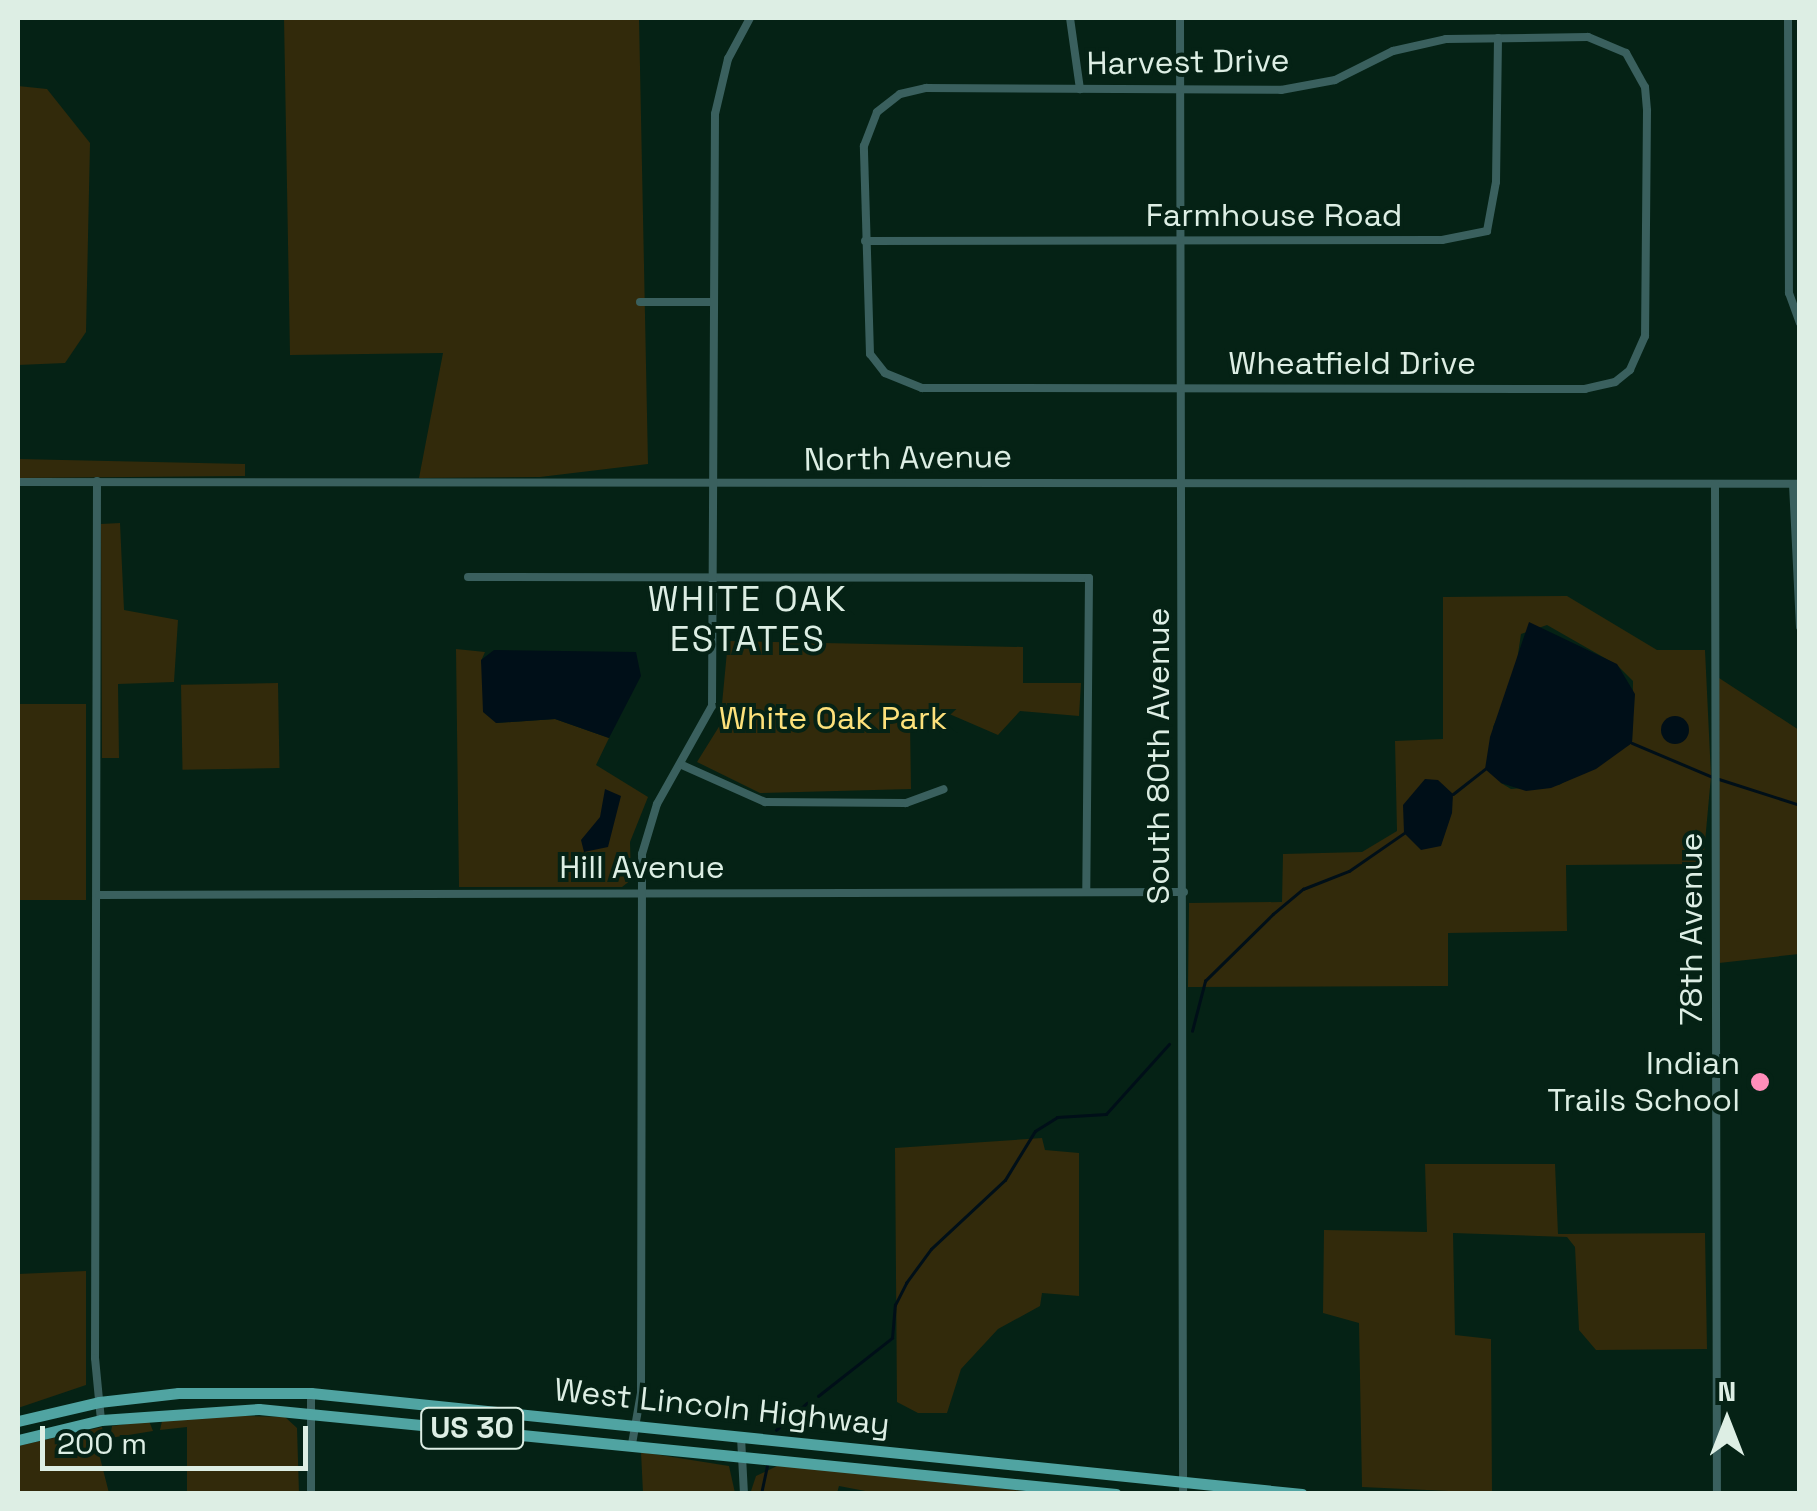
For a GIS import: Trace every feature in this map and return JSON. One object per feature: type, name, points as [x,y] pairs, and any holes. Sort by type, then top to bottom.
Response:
[{"type":"main road","name":"West Lincoln Highway","points":[[18,1421],[98,1402],[210,1390],[311,1393],[741,1436],[1183,1488],[1302,1494]]},
{"type":"main road","name":"West Lincoln Highway","points":[[18,1440],[102,1420],[211,1410],[311,1413],[1116,1494]]},
{"type":"street","points":[[632,1444],[640,1394],[640,892],[647,829],[712,706],[717,100],[728,59],[750,18]]},
{"type":"street","points":[[1070,18],[1080,89]]},
{"type":"street","name":"South 80th Avenue","points":[[1180,18],[1183,1488]]},
{"type":"street","points":[[1788,18],[1789,293],[1800,323]]},
{"type":"street","name":"Harvest Drive","points":[[866,241],[865,138],[887,102],[926,88],[1281,90],[1335,80],[1393,51],[1446,39],[1588,36],[1626,53]]},
{"type":"street","name":"Farmhouse Road","points":[[866,241],[1442,240],[1486,232],[1496,182],[1498,38]]},
{"type":"street","name":"Wheatfield Drive","points":[[866,241],[865,338],[885,373],[904,383],[1585,389],[1615,382],[1640,352],[1647,318],[1647,111],[1645,87],[1626,53]]},
{"type":"street","points":[[640,302],[714,302]]},
{"type":"street","name":"North Avenue","points":[[18,482],[715,486],[1182,479],[1796,484]]},
{"type":"street","points":[[98,481],[98,1402],[102,1420]]},
{"type":"street","name":"78th Avenue","points":[[1715,484],[1718,1494]]},
{"type":"street","points":[[1796,484],[1800,626]]},
{"type":"street","points":[[468,576],[1088,578],[1086,892]]},
{"type":"street","points":[[682,766],[764,802],[906,803],[944,789]]},
{"type":"street","name":"Hill Avenue","points":[[100,894],[1184,892]]},
{"type":"street","points":[[311,1393],[311,1494]]},
{"type":"street","points":[[741,1436],[744,1494]]},
{"type":"green space","points":[[284,18],[639,18],[648,464],[540,477],[419,478],[443,353],[290,355]]},
{"type":"green space","points":[[18,86],[47,89],[90,143],[86,332],[65,363],[18,365]]},
{"type":"green space","points":[[18,459],[245,464],[245,476],[18,478]]},
{"type":"green space","points":[[120,523],[124,610],[178,620],[174,682],[118,684],[119,758],[102,758],[101,524]]},
{"type":"green space","points":[[1567,596],[1657,650],[1705,650],[1711,776],[1703,864],[1566,865],[1567,931],[1448,933],[1448,986],[1188,987],[1189,903],[1282,902],[1283,854],[1362,852],[1397,831],[1395,741],[1443,739],[1443,597]],"holes":[[[1547,625],[1617,665],[1633,681],[1632,743],[1559,785],[1511,789],[1501,783],[1493,727],[1514,681],[1521,634]]]},
{"type":"green space","name":"White Oak Park","points":[[728,641],[1023,647],[1023,683],[1081,683],[1079,716],[1020,711],[998,735],[947,713],[922,713],[910,722],[911,789],[760,793],[697,762],[720,725]]},
{"type":"green space","points":[[456,649],[485,652],[481,661],[497,723],[555,719],[609,738],[596,765],[648,797],[630,842],[631,880],[622,887],[459,887]]},
{"type":"green space","points":[[1719,678],[1799,730],[1799,954],[1719,963]]},
{"type":"green space","points":[[278,683],[279,768],[182,770],[181,685]]},
{"type":"green space","points":[[18,704],[86,704],[86,900],[18,900]]},
{"type":"green space","points":[[1042,1138],[1045,1150],[1079,1153],[1079,1296],[1042,1293],[1040,1306],[998,1329],[961,1369],[947,1413],[918,1413],[897,1402],[895,1148]]},
{"type":"green space","points":[[1425,1164],[1555,1164],[1558,1234],[1705,1233],[1707,1349],[1596,1350],[1579,1330],[1575,1247],[1567,1237],[1453,1233],[1455,1335],[1491,1339],[1492,1493],[1362,1487],[1359,1323],[1323,1313],[1324,1230],[1427,1232]]},
{"type":"green space","points":[[86,1271],[86,1385],[18,1408],[18,1274]]},
{"type":"green space","points":[[203,1415],[285,1417],[297,1428],[299,1493],[187,1493],[187,1427],[160,1430],[162,1421]]},
{"type":"green space","points":[[149,1421],[153,1431],[110,1438],[112,1426]]},
{"type":"green space","points":[[102,1427],[105,1439],[96,1442],[109,1493],[18,1493],[18,1446]]},
{"type":"green space","points":[[641,1452],[729,1466],[735,1493],[643,1493]]},
{"type":"green space","points":[[777,1466],[1042,1493],[881,1494],[839,1486],[837,1493],[750,1494],[756,1476]]},
{"type":"shaded area","points":[[1529,622],[1617,664],[1635,694],[1632,743],[1596,769],[1551,788],[1526,791],[1501,783],[1485,769],[1490,737]]},
{"type":"shaded area","points":[[494,650],[636,652],[641,676],[609,738],[555,719],[496,723],[483,712],[481,660]]},
{"type":"shaded area","points":[[1675,716],[1685,720],[1689,730],[1685,740],[1675,744],[1665,740],[1661,730],[1665,720]]},
{"type":"shaded area","points":[[1425,779],[1438,780],[1453,794],[1452,813],[1441,846],[1421,850],[1404,833],[1403,805]]},
{"type":"shaded area","points":[[605,789],[621,796],[608,847],[584,852],[581,840],[600,817]]},
{"type":"waterway","points":[[1632,743],[1713,777]]},
{"type":"waterway","points":[[1453,794],[1485,769]]},
{"type":"waterway","points":[[1719,779],[1800,805]]},
{"type":"waterway","points":[[1192,1031],[1205,981],[1273,914],[1303,889],[1349,871],[1404,833]]},
{"type":"waterway","points":[[818,1396],[892,1338],[895,1305],[906,1283],[931,1249],[1005,1180],[1035,1131],[1057,1117],[1106,1114],[1169,1044]]},
{"type":"waterway","points":[[776,1430],[807,1403]]},
{"type":"waterway","points":[[761,1494],[767,1466]]},
{"type":"place","name":"Indian Trails School","points":[[1760,1082]]},
{"type":"district","name":"WHITE OAK ESTATES","points":[[748,619]]}]
